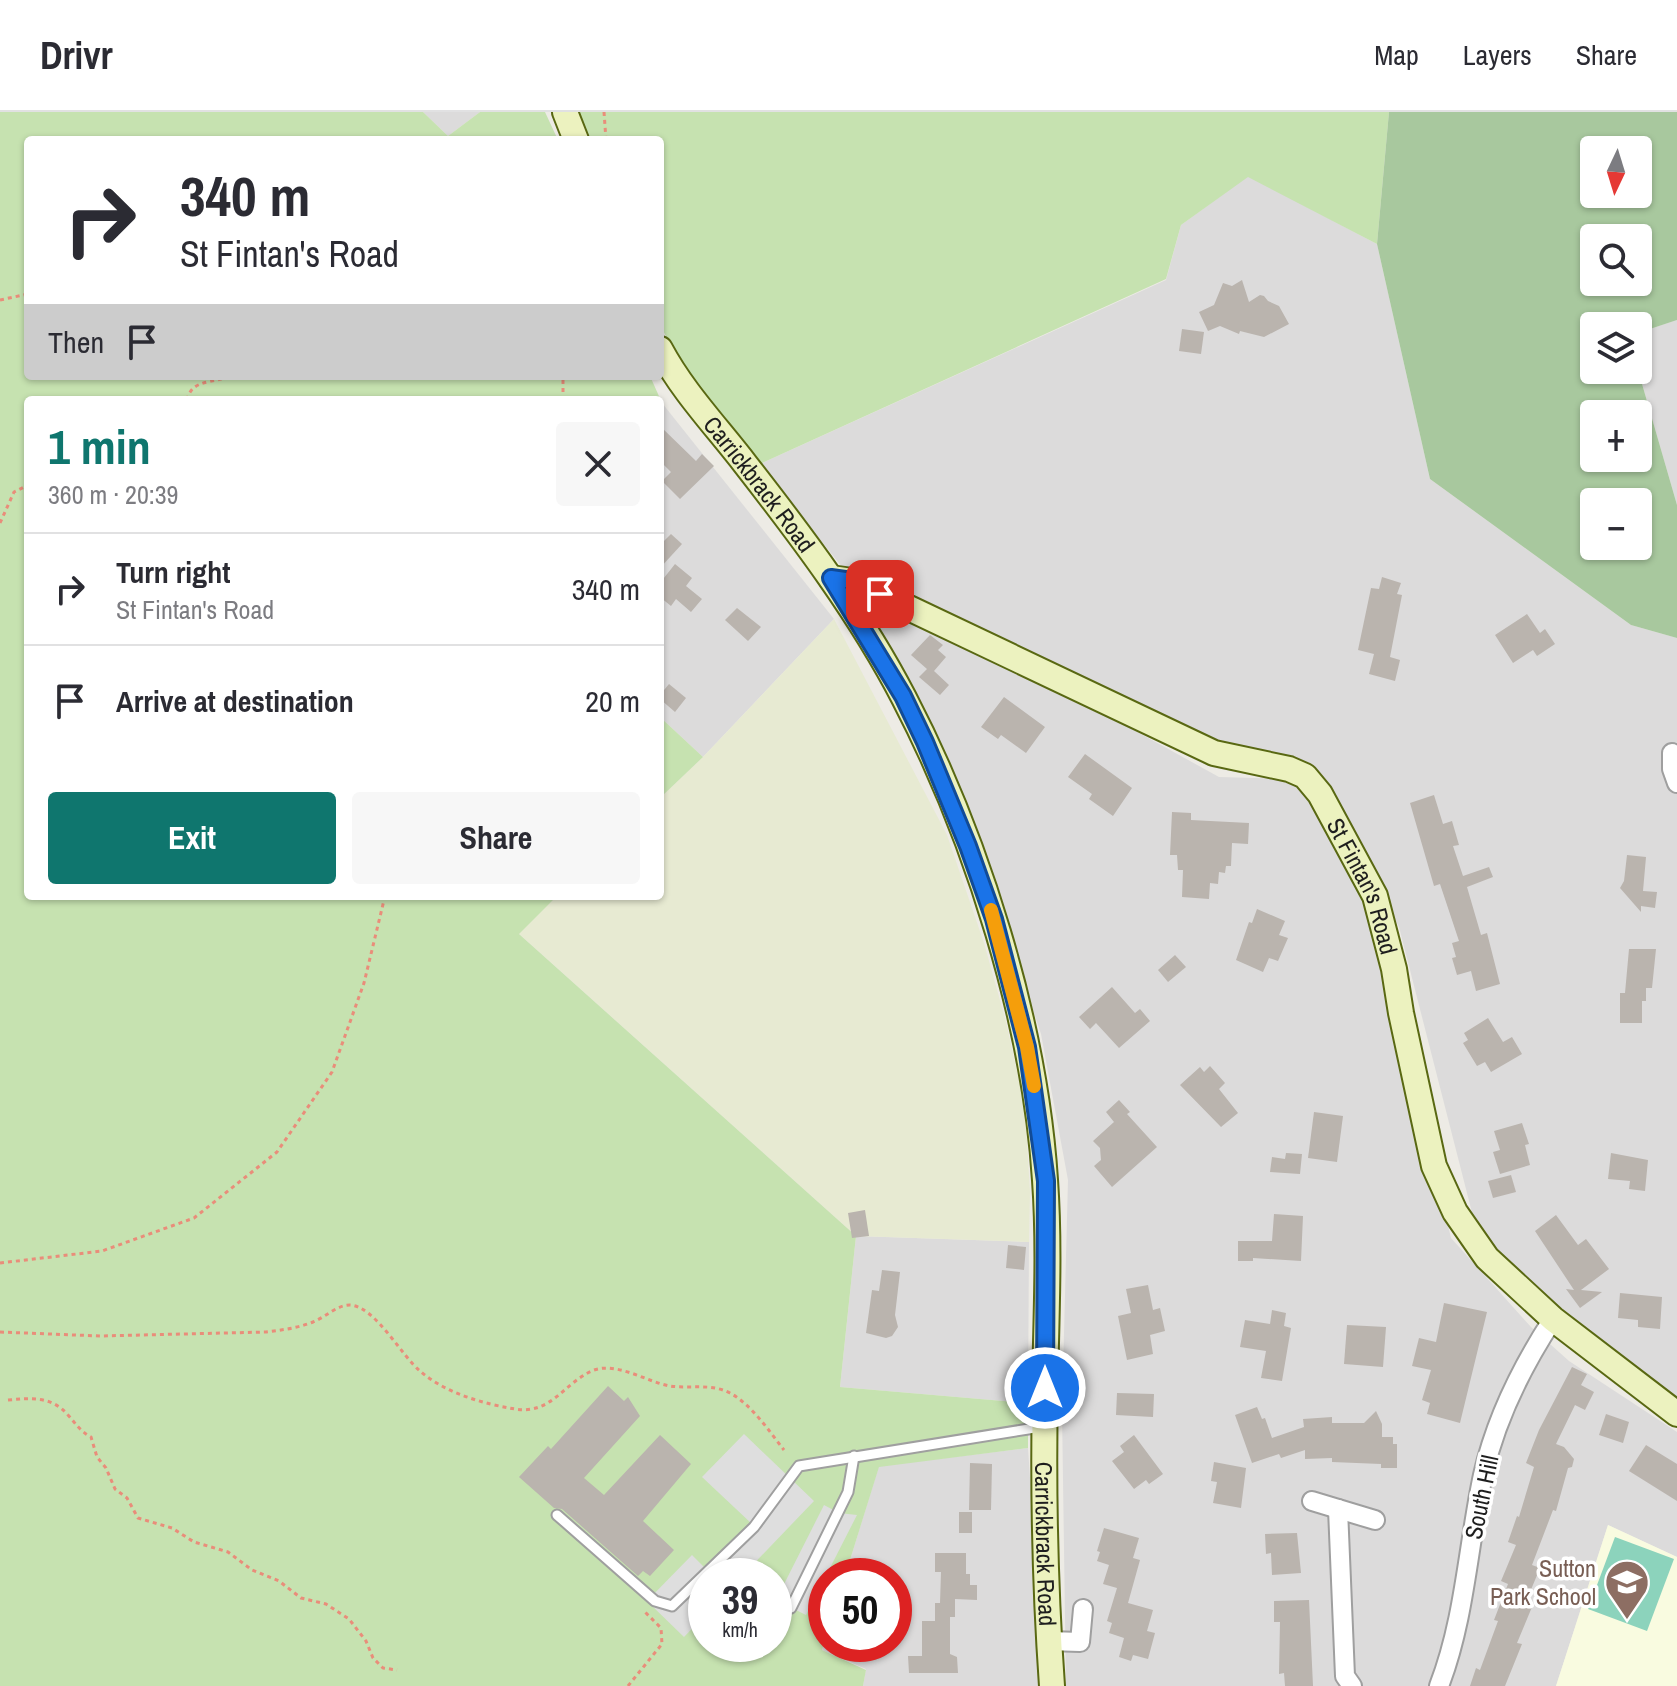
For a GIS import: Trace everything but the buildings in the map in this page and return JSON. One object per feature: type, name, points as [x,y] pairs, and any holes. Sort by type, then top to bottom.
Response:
[{"type":"main road","points":[[565,112],[574,136]]},
{"type":"main road","name":"Carrickbrack Road","points":[[664,356],[682,388],[741,459],[831,578],[903,696],[936,766],[994,919],[1027,1047],[1046,1181],[1046,1596],[1052,1686]]},
{"type":"main road","name":"St Fintan's Road","points":[[831,578],[852,581],[1214,753],[1289,769],[1305,776],[1320,794],[1375,896],[1394,969],[1434,1166],[1455,1212],[1487,1258],[1553,1319],[1677,1414]]},
{"type":"street","points":[[1672,753],[1672,769],[1677,783]]},
{"type":"street","name":"South Hill","points":[[1439,1686],[1455,1638],[1483,1474],[1492,1445],[1506,1402],[1528,1358],[1553,1319]]},
{"type":"street","points":[[1312,1501],[1375,1520]]},
{"type":"street","points":[[1338,1509],[1345,1676],[1352,1686]]},
{"type":"street","points":[[1049,1641],[1080,1642],[1083,1609]]},
{"type":"lane","points":[[557,1515],[655,1601],[672,1606],[754,1527],[799,1466],[1044,1427]]},
{"type":"lane","points":[[792,1606],[848,1492],[854,1456]]},
{"type":"path","points":[[604,112],[606,136]]},
{"type":"path","points":[[0,300],[24,295]]},
{"type":"path","points":[[188,396],[196,384],[216,380]]},
{"type":"path","points":[[0,523],[14,492],[24,487]]},
{"type":"path","points":[[0,1263],[102,1251],[194,1218],[277,1152],[332,1072],[364,983],[384,900]]},
{"type":"path","points":[[0,1332],[100,1336],[266,1332],[313,1322],[341,1305],[350,1305],[366,1311],[421,1372],[446,1388],[473,1399],[532,1411],[548,1405],[587,1374],[598,1369],[612,1370],[661,1384],[708,1387],[732,1394],[784,1450]]},
{"type":"path","points":[[8,1400],[47,1400],[59,1405],[80,1431],[91,1437],[97,1457],[106,1468],[115,1489],[127,1498],[138,1518],[172,1528],[194,1542],[228,1552],[252,1570],[279,1581],[301,1598],[326,1604],[349,1619],[366,1641],[373,1658],[383,1668],[397,1670]]},
{"type":"path","points":[[628,1686],[662,1644],[661,1628],[643,1610]]},
{"type":"shaded area","points":[[423,112],[480,112],[448,136]]},
{"type":"shaded area","points":[[1248,176],[1377,244],[1430,479],[1631,625],[1677,638],[1677,1409],[1560,1324],[1478,1236],[1399,927],[1330,790],[1313,766],[1292,757],[1224,746],[846,572],[760,464],[1166,280],[1181,225]]},
{"type":"shaded area","points":[[1677,320],[1677,505],[1652,418],[1652,400],[1647,400],[1642,384],[1652,384],[1652,328]]},
{"type":"shaded area","points":[[664,406],[834,619],[703,757],[664,721]]},
{"type":"shaded area","points":[[852,597],[1092,707],[1219,777],[1288,779],[1300,785],[1313,802],[1379,935],[1451,1238],[1531,1327],[1569,1361],[1677,1432],[1677,1557],[1608,1525],[1556,1686],[1066,1686],[1062,1410],[1068,1180],[1041,1034],[949,760]]},
{"type":"shaded area","points":[[834,619],[947,835],[984,943],[1025,1108],[1030,1192],[1029,1242],[856,1236],[518,933],[553,900],[664,900],[664,794]]},
{"type":"shaded area","points":[[856,1236],[1029,1242],[1028,1403],[840,1387]]},
{"type":"shaded area","points":[[744,1434],[814,1501],[759,1558],[719,1558],[752,1524],[702,1477]]},
{"type":"shaded area","points":[[1028,1448],[1044,1686],[863,1686],[866,1669],[850,1662],[912,1662],[912,1558],[851,1558],[879,1466]]},
{"type":"shaded area","points":[[824,1505],[839,1513],[857,1515],[835,1558],[808,1558],[806,1615],[792,1608],[792,1568]]},
{"type":"shaded area","name":"Sutton Park School","points":[[1608,1525],[1677,1557],[1677,1686],[1556,1686]]},
{"type":"shaded area","points":[[688,1559],[688,1633],[684,1637],[647,1601]]},
{"type":"green space","points":[[0,112],[423,112],[448,136],[24,136],[24,380],[652,380],[659,396],[24,396],[24,900],[553,900],[519,934],[856,1236],[840,1387],[1028,1403],[1028,1448],[879,1467],[851,1558],[808,1558],[808,1662],[848,1662],[866,1670],[863,1686],[0,1686]]},
{"type":"green space","points":[[480,112],[545,112],[556,136],[448,136]]},
{"type":"green space","points":[[571,112],[1389,112],[1377,244],[1248,177],[1181,225],[1166,279],[760,464],[692,391],[664,332],[664,136],[583,136]]},
{"type":"green space","points":[[1389,112],[1677,112],[1677,320],[1652,328],[1652,312],[1580,312],[1580,384],[1642,384],[1647,400],[1580,400],[1580,472],[1652,472],[1652,418],[1677,505],[1677,638],[1631,625],[1430,479],[1377,244]]},
{"type":"green space","points":[[664,721],[703,757],[664,794]]},
{"type":"green space","points":[[1615,1537],[1674,1559],[1647,1631],[1588,1609]]},
{"type":"slow traffic","points":[[991,910],[1027,1047],[1034,1086]]},
{"type":"place","name":"Sutton Park School","points":[[1627,1621]]},
{"type":"route","points":[[880,594],[852,581],[831,578],[903,696],[936,766],[994,919],[1027,1047],[1046,1181],[1045,1388]]}]
